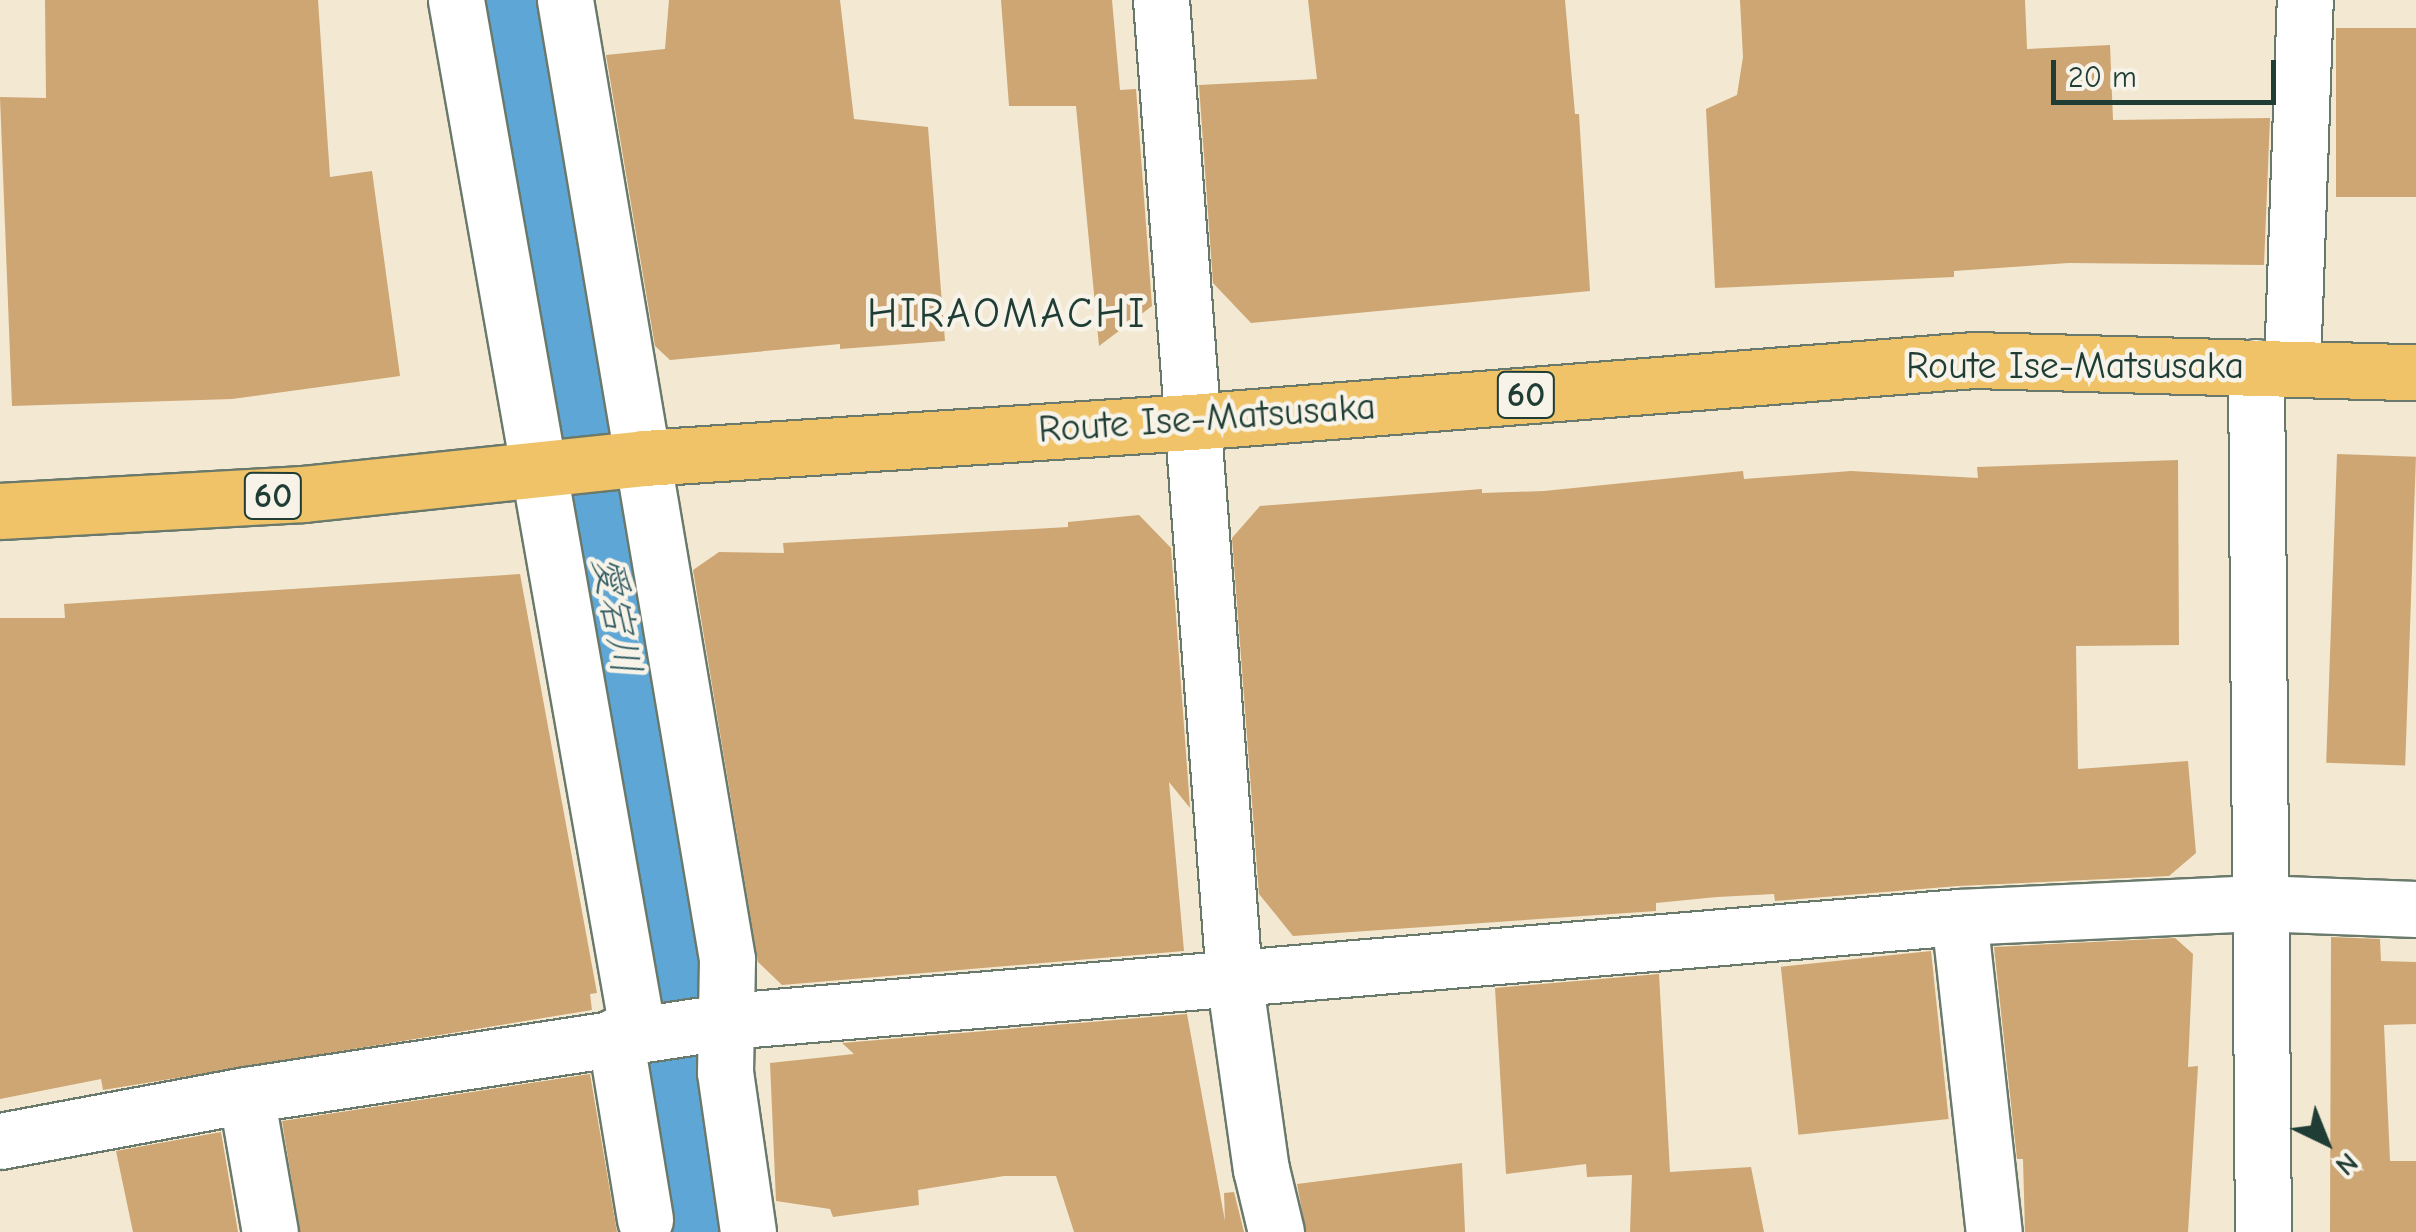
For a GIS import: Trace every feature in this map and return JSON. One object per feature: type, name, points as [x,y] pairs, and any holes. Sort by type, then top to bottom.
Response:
[{"type":"main road","name":"Route Ise-Matsusaka","points":[[0,511],[304,494],[640,458],[1191,422],[1974,360],[2416,372]]},
{"type":"street","points":[[456,0],[542,469],[634,1034],[645,1220]]},
{"type":"street","points":[[564,0],[727,959],[718,1023],[748,1232]]},
{"type":"street","points":[[1161,0],[1234,978],[1260,1169],[1276,1232]]},
{"type":"street","points":[[2263,1232],[2257,903],[2274,367],[2304,0]]},
{"type":"street","points":[[0,1141],[246,1096],[718,1023],[1959,917],[2257,903],[2416,909]]},
{"type":"street","points":[[1959,917],[1994,1232]]},
{"type":"street","points":[[246,1096],[270,1232]]},
{"type":"building","points":[[45,0],[318,0],[330,177],[372,171],[400,376],[232,399],[12,406],[0,97],[46,98]]},
{"type":"building","points":[[669,0],[840,0],[854,119],[928,127],[945,341],[840,349],[840,344],[670,360],[655,346],[606,55],[665,49]]},
{"type":"building","points":[[1001,0],[1112,0],[1120,90],[1136,89],[1152,306],[1099,346],[1076,106],[1009,106]]},
{"type":"building","points":[[1308,0],[1565,0],[1575,114],[1579,114],[1590,291],[1251,323],[1213,283],[1199,85],[1317,79]]},
{"type":"building","points":[[1740,0],[2025,0],[2027,49],[2110,45],[2113,120],[2270,118],[2264,265],[2069,263],[1954,271],[1954,277],[1715,288],[1706,109],[1737,95],[1743,57]]},
{"type":"building","points":[[2336,28],[2416,28],[2416,197],[2336,197]]},
{"type":"building","points":[[2337,454],[2416,457],[2405,766],[2326,763]]},
{"type":"building","points":[[2178,460],[2179,645],[2076,646],[2078,769],[2188,761],[2196,853],[2169,876],[1958,886],[1775,901],[1774,894],[1717,897],[1656,903],[1656,911],[1293,936],[1259,894],[1232,538],[1260,506],[1482,489],[1482,493],[1544,491],[1743,471],[1744,479],[1851,471],[1978,478],[1977,467]]},
{"type":"building","points":[[1139,515],[1171,548],[1190,808],[1169,782],[1184,951],[782,985],[758,962],[693,570],[719,552],[784,553],[783,543],[1068,527],[1068,522]]},
{"type":"building","points":[[520,574],[597,993],[590,994],[592,1010],[103,1090],[101,1079],[0,1099],[0,618],[65,618],[64,604]]},
{"type":"building","points":[[2331,937],[2380,939],[2381,961],[2416,962],[2416,1024],[2384,1025],[2390,1161],[2416,1161],[2416,1232],[2330,1232]]},
{"type":"building","points":[[2175,938],[2193,954],[2188,1067],[2198,1066],[2188,1232],[2025,1232],[2023,1159],[2017,1159],[1994,947]]},
{"type":"building","points":[[1931,951],[1949,1119],[1798,1135],[1781,967]]},
{"type":"building","points":[[1659,974],[1670,1172],[1751,1167],[1764,1232],[1630,1232],[1632,1175],[1587,1177],[1586,1164],[1506,1174],[1495,988]]},
{"type":"building","points":[[1187,1014],[1225,1221],[1224,1193],[1234,1192],[1244,1232],[1074,1232],[1056,1176],[1004,1176],[918,1190],[919,1205],[833,1217],[830,1209],[776,1201],[770,1063],[854,1054],[842,1043]]},
{"type":"building","points":[[590,1074],[617,1232],[300,1232],[282,1121]]},
{"type":"building","points":[[221,1132],[238,1232],[133,1232],[116,1151]]},
{"type":"building","points":[[1462,1163],[1465,1232],[1306,1232],[1297,1184]]},
{"type":"waterway","name":"愛宕川","points":[[512,0],[681,993],[671,1072],[692,1232]]},
{"type":"district","name":"HIRAOMACHI","points":[[1007,314]]}]
